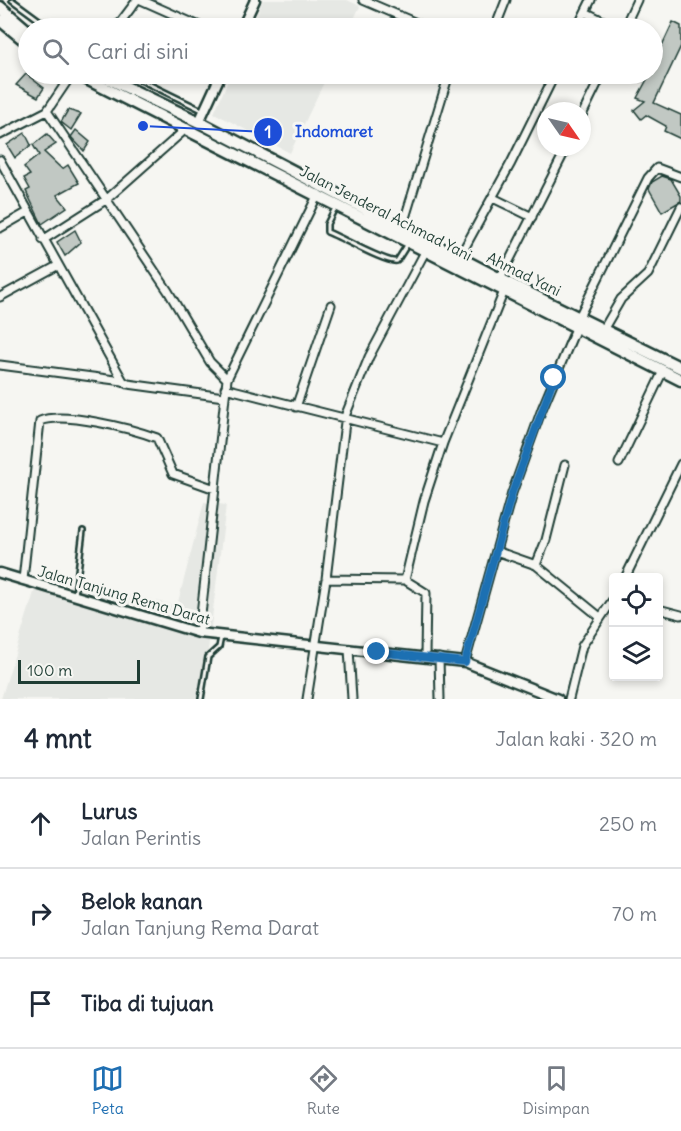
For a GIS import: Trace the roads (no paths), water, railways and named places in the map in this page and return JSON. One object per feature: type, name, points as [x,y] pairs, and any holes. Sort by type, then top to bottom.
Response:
[{"type":"highway","points":[[0,7],[18,22]]},
{"type":"highway","points":[[0,20],[18,35]]},
{"type":"highway","name":"Jalan Jenderal Achmad Yani","points":[[104,84],[121,90],[187,128],[337,204],[408,234],[426,250],[504,291],[614,341]]},
{"type":"highway","name":"Ahmad Yani","points":[[113,84],[121,90],[150,99],[199,122],[408,234],[500,279],[578,323],[603,330],[614,341],[630,349],[681,368]]},
{"type":"highway","points":[[630,349],[681,380]]},
{"type":"street","points":[[124,18],[139,0],[181,18]]},
{"type":"street","points":[[247,18],[255,0]]},
{"type":"street","points":[[363,0],[405,18]]},
{"type":"street","points":[[499,18],[506,0]]},
{"type":"street","points":[[582,18],[591,0]]},
{"type":"street","points":[[629,18],[637,0]]},
{"type":"street","points":[[585,12],[597,18]]},
{"type":"street","points":[[0,135],[47,111],[65,84]]},
{"type":"street","points":[[199,122],[216,84]]},
{"type":"street","points":[[408,234],[446,84]]},
{"type":"street","points":[[459,258],[550,84]]},
{"type":"street","points":[[588,102],[597,84]]},
{"type":"street","points":[[47,111],[168,291],[210,362],[227,379]]},
{"type":"street","points":[[44,240],[107,199],[187,128]]},
{"type":"street","points":[[500,279],[562,156]]},
{"type":"street","points":[[0,160],[123,381]]},
{"type":"street","points":[[465,662],[525,454],[578,323],[648,178],[657,168],[681,177]]},
{"type":"street","points":[[199,633],[227,379],[318,194]]},
{"type":"street","points":[[492,198],[532,217]]},
{"type":"street","points":[[603,330],[621,299],[648,274],[681,207]]},
{"type":"street","points":[[0,228],[28,212]]},
{"type":"street","points":[[308,699],[346,419],[351,399],[369,357],[426,250]]},
{"type":"street","points":[[0,297],[57,266]]},
{"type":"street","points":[[405,580],[424,501],[443,443],[504,291]]},
{"type":"street","points":[[296,407],[331,305]]},
{"type":"street","points":[[0,365],[224,397]]},
{"type":"street","points":[[619,464],[663,371]]},
{"type":"street","points":[[225,388],[443,443]]},
{"type":"street","points":[[23,580],[40,421],[48,417],[143,433],[157,438],[173,474],[215,489]]},
{"type":"street","points":[[627,573],[681,464]]},
{"type":"street","points":[[536,565],[546,540],[565,465]]},
{"type":"street","points":[[496,551],[536,565],[600,617]]},
{"type":"street","name":"Jalan Tanjung Rema Darat","points":[[0,573],[199,633],[465,662],[558,699]]},
{"type":"street","points":[[326,579],[405,580],[426,594],[425,656]]},
{"type":"street","points":[[569,699],[582,646],[609,606]]},
{"type":"street","points":[[663,610],[681,615]]},
{"type":"street","points":[[349,649],[352,699]]},
{"type":"street","points":[[439,658],[440,699]]},
{"type":"lane","points":[[12,0],[36,18]]},
{"type":"lane","points":[[147,84],[204,111]]},
{"type":"lane","points":[[150,99],[156,89]]},
{"type":"lane","points":[[337,204],[327,224],[327,232],[357,244],[390,262],[397,261],[408,234]]},
{"type":"lane","points":[[75,596],[83,531]]},
{"type":"lane","points":[[201,699],[208,657],[220,644],[222,636]]},
{"type":"place","name":"Indomaret","points":[[143,126]]}]
